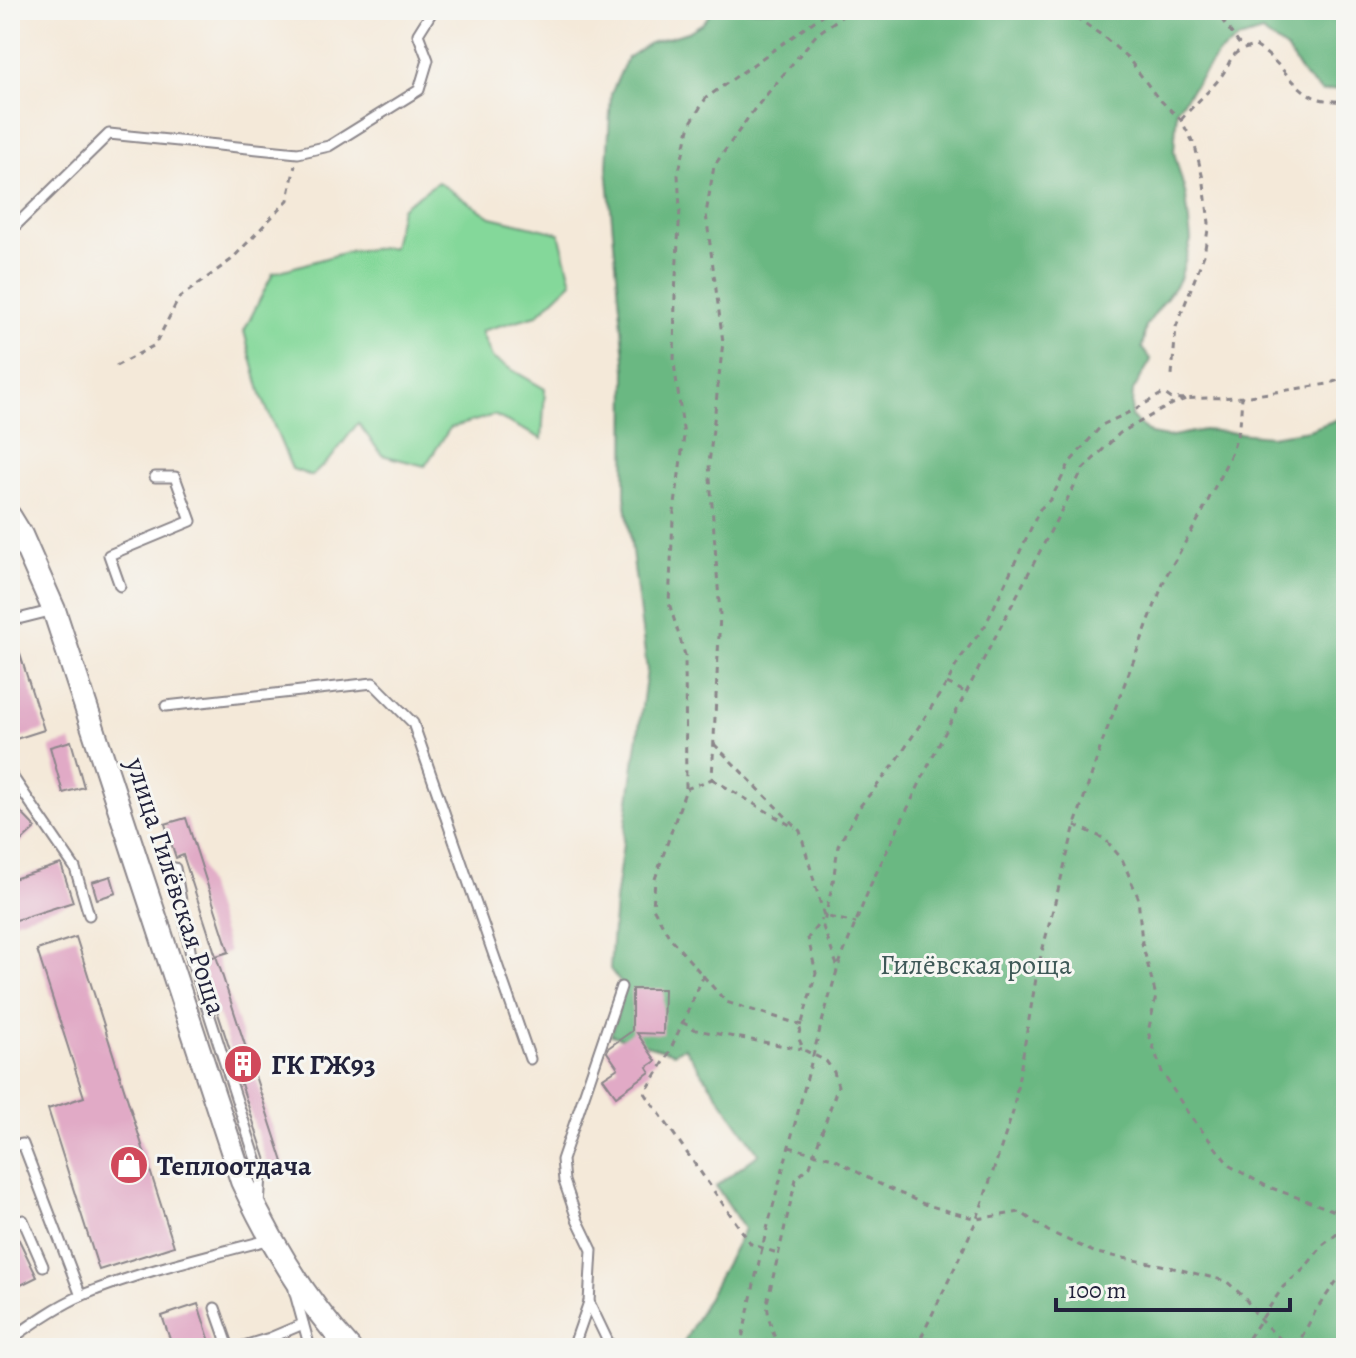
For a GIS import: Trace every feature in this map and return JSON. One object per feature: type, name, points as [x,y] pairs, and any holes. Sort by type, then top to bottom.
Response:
[{"type":"street","name":"улица Гилёвская Роща","points":[[10,517],[54,610],[242,1181],[286,1264],[349,1348]]},
{"type":"lane","points":[[10,231],[109,134],[298,153],[329,146],[419,90],[428,60],[418,34],[433,10]]},
{"type":"lane","points":[[120,586],[109,555],[191,521],[175,477],[155,477]]},
{"type":"lane","points":[[10,621],[54,610]]},
{"type":"lane","points":[[166,706],[373,683],[413,723],[530,1059]]},
{"type":"lane","points":[[10,773],[75,868],[89,915]]},
{"type":"lane","points":[[175,868],[192,961],[261,1175],[258,1216]]},
{"type":"lane","points":[[573,1348],[589,1302],[592,1250],[564,1181],[562,1160],[621,987]]},
{"type":"lane","points":[[10,1146],[23,1144],[81,1296]]},
{"type":"lane","points":[[10,1226],[23,1220],[43,1266]]},
{"type":"lane","points":[[10,1340],[33,1322],[81,1296],[142,1275],[271,1239]]},
{"type":"lane","points":[[286,1264],[310,1348]]},
{"type":"lane","points":[[589,1302],[611,1348]]},
{"type":"lane","points":[[215,1308],[229,1348]]},
{"type":"lane","points":[[237,1348],[303,1324]]},
{"type":"path","points":[[802,1025],[726,1002],[670,938],[653,908],[655,879],[686,789],[685,655],[669,603],[673,520],[684,436],[674,363],[680,208],[678,175],[690,124],[706,98],[830,10]]},
{"type":"path","points":[[712,779],[720,614],[709,464],[723,342],[706,214],[714,166],[753,111],[817,34],[854,10]]},
{"type":"path","points":[[1066,10],[1128,58],[1157,97],[1181,120],[1195,146],[1209,223],[1204,255],[1176,327],[1172,375]]},
{"type":"path","points":[[1215,10],[1242,48]]},
{"type":"path","points":[[1181,120],[1221,76],[1230,59],[1242,48],[1255,46],[1269,54],[1298,86],[1316,98],[1346,102]]},
{"type":"path","points":[[116,366],[155,345],[179,298],[231,260],[288,200],[298,153]]},
{"type":"path","points":[[838,967],[823,927],[838,846],[861,805],[894,765],[959,660],[985,626],[1028,532],[1040,509],[1051,499],[1070,462],[1102,425],[1163,393],[1172,399],[1242,397],[1328,384],[1346,377]]},
{"type":"path","points":[[916,1348],[977,1219],[1013,1112],[1038,967],[1075,825],[1103,740],[1166,576],[1232,452],[1240,426],[1242,397]]},
{"type":"path","points":[[740,1348],[762,1248],[838,967],[884,858],[934,754],[1083,469],[1120,433],[1186,399]]},
{"type":"path","points":[[947,683],[967,693]]},
{"type":"path","points":[[714,744],[800,831],[824,916]]},
{"type":"path","points":[[686,789],[712,779]]},
{"type":"path","points":[[712,779],[800,831]]},
{"type":"path","points":[[1075,825],[1105,839],[1122,859],[1138,897],[1142,943],[1156,996],[1148,1032],[1162,1072],[1188,1113],[1230,1166],[1266,1186],[1346,1215]]},
{"type":"path","points":[[824,916],[856,923]]},
{"type":"path","points":[[804,1050],[798,1037],[816,973],[808,938],[824,916]]},
{"type":"path","points":[[704,975],[667,1057],[645,1093],[751,1244],[780,1254]]},
{"type":"path","points":[[682,1022],[696,1030],[804,1050],[826,1061],[834,1072],[838,1086],[810,1166],[796,1179],[767,1303],[778,1348]]},
{"type":"path","points":[[789,1147],[833,1158],[875,1182],[924,1204],[977,1219],[1020,1212],[1048,1231],[1096,1253],[1226,1281],[1290,1348]]},
{"type":"path","points":[[1242,1348],[1283,1287],[1303,1270],[1324,1244],[1346,1227]]},
{"type":"path","points":[[1296,1348],[1316,1310],[1346,1268]]},
{"type":"green space","name":"Гилёвская роща","points":[[713,10],[1346,10],[1346,86],[1322,92],[1304,76],[1286,49],[1262,32],[1239,39],[1218,54],[1177,109],[1174,152],[1186,196],[1191,240],[1180,279],[1146,326],[1142,348],[1151,360],[1133,391],[1131,417],[1151,434],[1167,437],[1204,430],[1270,436],[1309,430],[1346,416],[1346,1348],[681,1348],[744,1229],[716,1186],[759,1154],[684,1047],[674,1053],[611,1035],[625,989],[610,969],[615,901],[647,670],[625,496],[626,370],[607,167],[611,94],[627,58],[650,43],[688,32],[703,23]]},
{"type":"green space","points":[[438,182],[491,217],[559,233],[572,282],[537,315],[481,331],[492,358],[545,389],[542,439],[494,415],[450,428],[425,466],[382,455],[358,423],[332,457],[312,476],[292,469],[261,395],[244,331],[273,273],[350,251],[393,247],[401,208]]},
{"type":"building","points":[[10,632],[13,632],[44,730],[16,739],[10,721]]},
{"type":"building","points":[[71,741],[84,787],[63,793],[50,747]]},
{"type":"building","points":[[10,801],[36,828],[10,852]]},
{"type":"building","points":[[186,818],[229,952],[216,956],[183,855],[176,858],[165,824]]},
{"type":"building","points":[[61,864],[73,902],[10,922],[10,880]]},
{"type":"building","points":[[111,876],[116,893],[97,899],[92,882]]},
{"type":"building","points":[[76,937],[174,1246],[99,1270],[48,1109],[84,1097],[37,950]]},
{"type":"building","name":"ГК ГЖ93","points":[[216,956],[285,1168],[270,1173],[201,961]]},
{"type":"building","points":[[632,989],[664,989],[663,1034],[637,1033],[656,1061],[647,1067],[650,1072],[616,1096],[603,1078],[618,1068],[607,1052],[608,1048],[632,1031]]},
{"type":"building","points":[[19,1240],[37,1277],[19,1286],[10,1267],[10,1245]]},
{"type":"building","points":[[198,1304],[212,1348],[173,1348],[162,1316]]},
{"type":"place","name":"ГК ГЖ93","points":[[243,1064]]},
{"type":"place","name":"Теплоотдача","points":[[129,1165]]}]
